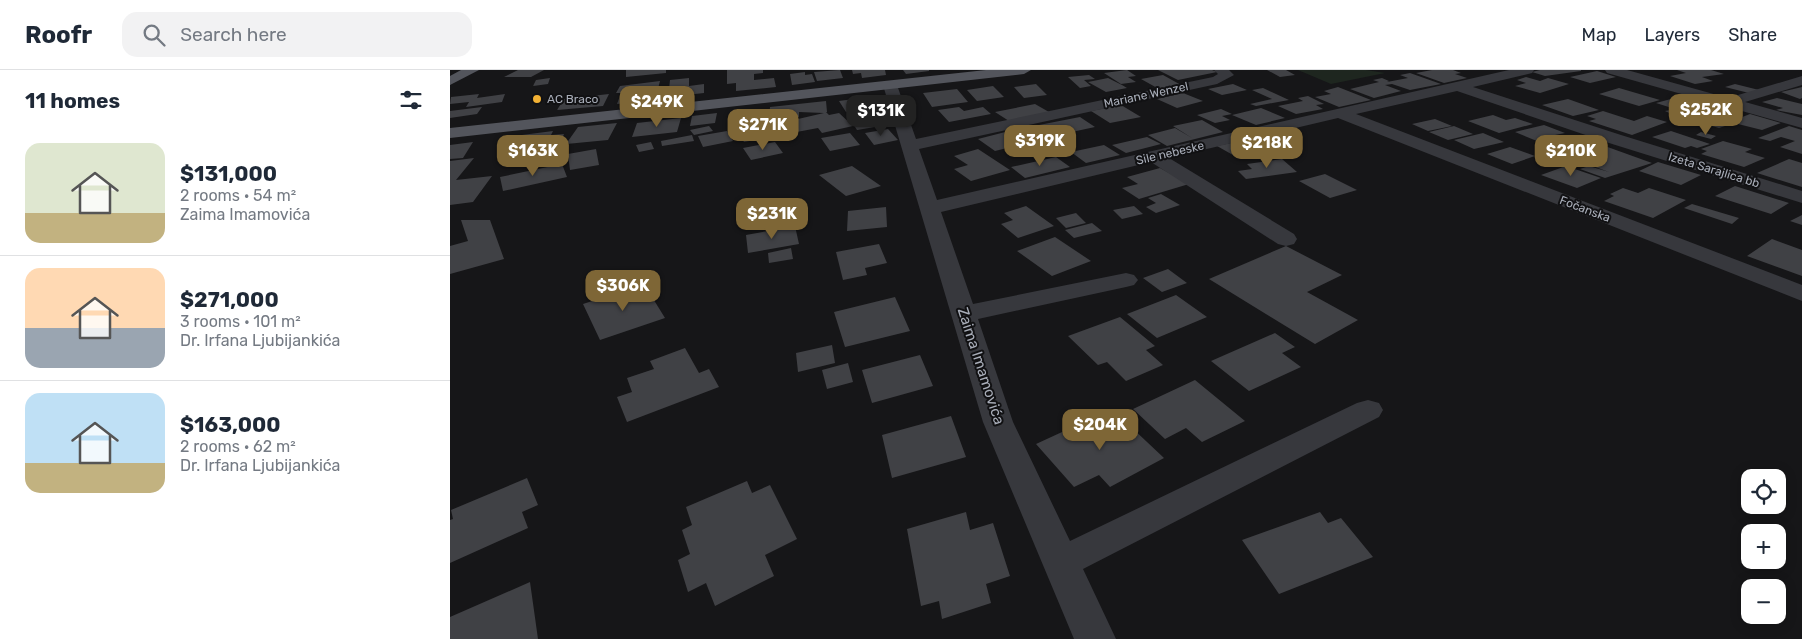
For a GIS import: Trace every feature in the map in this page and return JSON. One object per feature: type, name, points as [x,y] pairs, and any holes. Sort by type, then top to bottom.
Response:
[{"type":"main road","points":[[450,81],[472,70]]},
{"type":"main road","points":[[450,133],[897,79],[1022,70]]},
{"type":"street","name":"Mariane Wenzel","points":[[909,146],[1217,80],[1227,75],[1221,70]]},
{"type":"street","name":"Sile nebeske","points":[[930,208],[1526,70]]},
{"type":"street","points":[[1612,70],[1802,123]]},
{"type":"street","name":"Zaima Imamovića","points":[[897,79],[909,146],[998,422],[1095,639]]},
{"type":"street","points":[[1728,103],[1802,80]]},
{"type":"street","name":"Izeta Sarajlica bb","points":[[1455,86],[1615,139],[1802,197]]},
{"type":"street","name":"Fočanska","points":[[1339,113],[1802,294]]},
{"type":"street","points":[[1155,157],[1286,240]]},
{"type":"street","points":[[963,314],[1126,280]]},
{"type":"street","points":[[1060,563],[1368,410]]},
{"type":"shaded area","points":[[1298,70],[1366,70],[1385,73],[1331,84]]},
{"type":"building","points":[[518,70],[544,70],[531,77],[504,77]]},
{"type":"building","points":[[626,70],[666,70],[666,73],[626,77]]},
{"type":"building","points":[[727,70],[763,70],[763,73],[754,74],[754,80],[774,78],[776,87],[736,91],[736,83],[727,84]]},
{"type":"building","points":[[840,70],[843,78],[817,81],[814,72]]},
{"type":"building","points":[[852,70],[885,70],[886,75],[862,78],[861,73],[853,74]]},
{"type":"building","points":[[903,70],[929,70],[929,71],[906,74]]},
{"type":"building","points":[[1127,70],[1136,76],[1128,77],[1136,82],[1121,84],[1104,73]]},
{"type":"building","points":[[1158,70],[1212,70],[1217,72],[1178,80]]},
{"type":"building","points":[[1267,70],[1286,70],[1295,75],[1280,77]]},
{"type":"building","points":[[1432,70],[1453,70],[1461,73],[1455,74],[1467,78],[1444,83],[1416,73]]},
{"type":"building","points":[[1540,70],[1581,71],[1545,76],[1532,72]]},
{"type":"building","points":[[1677,70],[1711,70],[1724,74],[1702,77],[1713,81],[1695,84],[1670,76],[1686,73]]},
{"type":"building","points":[[1597,71],[1616,77],[1590,83],[1570,77]]},
{"type":"building","points":[[805,72],[805,75],[812,74],[815,82],[792,85],[790,74]]},
{"type":"building","points":[[1410,73],[1441,84],[1410,90],[1392,84],[1385,85],[1401,91],[1374,98],[1350,89],[1379,82],[1373,80],[1382,78],[1389,81],[1387,82],[1408,78],[1400,75]]},
{"type":"building","points":[[1089,75],[1095,79],[1084,80],[1091,86],[1080,88],[1068,77]]},
{"type":"building","points":[[1163,75],[1181,85],[1159,89],[1141,79]]},
{"type":"building","points":[[1526,77],[1540,81],[1548,78],[1569,84],[1540,93],[1515,86],[1526,83],[1517,80]]},
{"type":"building","points":[[550,78],[548,84],[533,86],[536,80]]},
{"type":"building","points":[[689,78],[689,86],[704,84],[704,93],[677,96],[678,88],[669,89],[670,80]]},
{"type":"building","points":[[1108,78],[1127,88],[1106,92],[1088,82]]},
{"type":"building","points":[[660,81],[655,100],[617,104],[621,93],[616,93],[620,86]]},
{"type":"building","points":[[1036,84],[1047,95],[1024,98],[1014,87]]},
{"type":"building","points":[[1233,84],[1247,90],[1222,95],[1208,89]]},
{"type":"building","points":[[1735,84],[1759,90],[1749,93],[1725,87]]},
{"type":"building","points":[[993,86],[1004,97],[977,101],[967,90]]},
{"type":"building","points":[[1338,87],[1371,100],[1339,107],[1315,97],[1331,94],[1324,91]]},
{"type":"building","points":[[1802,87],[1802,98],[1800,99],[1781,92]]},
{"type":"building","points":[[1263,88],[1289,100],[1256,106],[1250,104],[1272,99],[1252,90]]},
{"type":"building","points":[[1619,88],[1660,100],[1639,106],[1599,94]]},
{"type":"building","points":[[957,89],[968,102],[932,107],[923,93]]},
{"type":"building","points":[[1183,93],[1203,101],[1177,108],[1157,99]]},
{"type":"building","points":[[479,94],[477,98],[505,94],[502,102],[466,107],[469,102],[450,104],[451,97]]},
{"type":"building","points":[[609,94],[603,106],[557,110],[564,99]]},
{"type":"building","points":[[1308,96],[1324,104],[1316,105],[1323,109],[1296,114],[1278,106],[1303,101],[1298,98]]},
{"type":"building","points":[[1682,96],[1723,108],[1682,119],[1665,111],[1675,109],[1656,103]]},
{"type":"building","points":[[868,97],[887,125],[857,130],[848,116],[857,115],[855,111],[846,112],[839,101]]},
{"type":"building","points":[[1777,98],[1802,104],[1802,115],[1776,110],[1783,108],[1762,102]]},
{"type":"building","points":[[1568,99],[1599,110],[1573,116],[1542,105]]},
{"type":"building","points":[[826,101],[826,112],[829,115],[839,113],[853,126],[822,133],[818,128],[744,142],[739,134],[774,127],[772,125],[824,113],[799,112],[799,117],[769,120],[770,107]]},
{"type":"building","points":[[1035,104],[1049,112],[1009,121],[995,112]]},
{"type":"building","points":[[1121,105],[1141,117],[1110,123],[1091,111]]},
{"type":"building","points":[[482,107],[477,114],[450,118],[450,111]]},
{"type":"building","points":[[959,107],[964,111],[983,107],[991,114],[949,122],[938,110]]},
{"type":"building","points":[[1261,108],[1285,118],[1256,125],[1232,115]]},
{"type":"building","points":[[1221,109],[1232,114],[1222,116],[1230,120],[1215,123],[1197,115]]},
{"type":"building","points":[[752,110],[752,125],[731,129],[728,121],[730,112]]},
{"type":"building","points":[[1603,111],[1634,121],[1647,116],[1667,122],[1632,135],[1589,121],[1596,119],[1587,116]]},
{"type":"building","points":[[717,113],[715,123],[690,126],[692,116]]},
{"type":"building","points":[[1750,114],[1781,123],[1762,130],[1734,123],[1719,128],[1695,121],[1712,115],[1732,121]]},
{"type":"building","points":[[1493,115],[1506,120],[1515,118],[1533,124],[1499,133],[1468,121]]},
{"type":"building","points":[[1080,117],[1095,127],[1053,136],[1039,125]]},
{"type":"building","points":[[681,118],[677,132],[632,137],[637,123]]},
{"type":"building","points":[[1435,119],[1452,126],[1428,131],[1412,124]]},
{"type":"building","points":[[1202,120],[1223,132],[1167,146],[1148,135],[1175,128],[1192,138],[1173,126]]},
{"type":"building","points":[[617,123],[608,140],[566,144],[578,127]]},
{"type":"building","points":[[1544,125],[1565,133],[1555,135],[1575,142],[1554,148],[1515,132]]},
{"type":"building","points":[[709,126],[713,131],[694,135],[690,130]]},
{"type":"building","points":[[1454,126],[1473,134],[1448,140],[1429,132]]},
{"type":"building","points":[[1789,126],[1802,130],[1802,154],[1780,147],[1795,141],[1781,137],[1770,141],[1758,138]]},
{"type":"building","points":[[888,129],[898,140],[874,145],[865,133]]},
{"type":"building","points":[[1017,129],[1035,141],[995,151],[978,139]]},
{"type":"building","points":[[553,131],[551,135],[564,134],[559,147],[506,154],[514,136]]},
{"type":"building","points":[[727,131],[733,141],[703,147],[698,136]]},
{"type":"building","points":[[1671,131],[1710,144],[1697,148],[1691,146],[1685,148],[1652,137]]},
{"type":"building","points":[[1701,132],[1716,136],[1711,139],[1696,135]]},
{"type":"building","points":[[850,133],[860,145],[830,151],[821,138]]},
{"type":"building","points":[[1483,133],[1504,142],[1474,149],[1454,140]]},
{"type":"building","points":[[692,135],[694,141],[662,146],[661,141]]},
{"type":"building","points":[[1147,137],[1161,144],[1126,153],[1112,145]]},
{"type":"building","points":[[1240,141],[1264,153],[1240,159],[1217,146]]},
{"type":"building","points":[[1723,141],[1752,149],[1745,152],[1765,158],[1744,167],[1701,154],[1707,151],[1701,149]]},
{"type":"building","points":[[473,142],[463,158],[450,159],[450,145]]},
{"type":"building","points":[[651,142],[654,149],[639,152],[636,145]]},
{"type":"building","points":[[775,142],[783,153],[751,160],[743,148]]},
{"type":"building","points":[[1104,145],[1120,155],[1086,163],[1071,152]]},
{"type":"building","points":[[1602,145],[1652,163],[1605,178],[1580,169],[1589,166],[1609,172],[1565,156]]},
{"type":"building","points":[[1510,147],[1535,156],[1512,164],[1487,154]]},
{"type":"building","points":[[596,149],[599,165],[570,170],[568,154]]},
{"type":"building","points":[[978,149],[1010,170],[971,181],[954,169],[968,165],[954,156]]},
{"type":"building","points":[[1056,157],[1070,167],[1025,178],[1011,167]]},
{"type":"building","points":[[474,158],[456,180],[492,176],[473,202],[450,205],[450,161]]},
{"type":"building","points":[[1282,159],[1297,172],[1246,179],[1238,171],[1252,169],[1247,164]]},
{"type":"building","points":[[1789,159],[1802,163],[1802,187],[1757,173]]},
{"type":"building","points":[[1658,162],[1701,175],[1681,185],[1639,171]]},
{"type":"building","points":[[562,164],[567,177],[503,191],[500,177]]},
{"type":"building","points":[[852,166],[881,186],[846,196],[819,175]]},
{"type":"building","points":[[1566,166],[1601,178],[1577,188],[1541,175]]},
{"type":"building","points":[[1160,168],[1189,184],[1139,199],[1122,188],[1138,184],[1127,177]]},
{"type":"building","points":[[1325,174],[1357,190],[1330,198],[1299,181]]},
{"type":"building","points":[[1735,186],[1789,203],[1771,214],[1715,196]]},
{"type":"building","points":[[1623,188],[1638,193],[1649,188],[1686,200],[1653,218],[1604,201],[1614,196],[1610,194]]},
{"type":"building","points":[[1161,194],[1180,205],[1156,213],[1146,207],[1156,203],[1148,198]]},
{"type":"building","points":[[1692,204],[1739,218],[1732,224],[1684,208]]},
{"type":"building","points":[[1026,206],[1054,226],[1018,238],[1001,224],[1013,220],[1004,213]]},
{"type":"building","points":[[1134,206],[1143,214],[1122,219],[1113,210]]},
{"type":"building","points":[[886,207],[887,227],[847,231],[848,211]]},
{"type":"building","points":[[1076,213],[1086,223],[1066,228],[1056,218]]},
{"type":"building","points":[[1802,215],[1802,225],[1790,221]]},
{"type":"building","points":[[461,220],[490,220],[504,259],[450,274],[450,246],[468,241]]},
{"type":"building","points":[[1092,223],[1102,231],[1074,238],[1065,230]]},
{"type":"building","points":[[795,226],[799,244],[748,253],[746,235]]},
{"type":"building","points":[[1055,237],[1091,261],[1052,276],[1017,251]]},
{"type":"building","points":[[1772,239],[1802,250],[1802,276],[1747,256]]},
{"type":"building","points":[[879,244],[887,263],[865,268],[867,275],[843,280],[836,252]]},
{"type":"building","points":[[1286,246],[1342,275],[1307,292],[1358,320],[1315,344],[1209,279]]},
{"type":"building","points":[[791,248],[793,259],[769,263],[768,253]]},
{"type":"building","points":[[1168,269],[1187,283],[1162,292],[1143,278]]},
{"type":"building","points":[[644,284],[665,318],[600,340],[583,304]]},
{"type":"building","points":[[1176,295],[1207,317],[1157,338],[1127,314]]},
{"type":"building","points":[[895,297],[910,331],[845,347],[834,312]]},
{"type":"building","points":[[1120,317],[1155,346],[1146,350],[1163,365],[1126,381],[1107,362],[1098,365],[1068,336]]},
{"type":"building","points":[[1275,333],[1295,347],[1282,353],[1301,367],[1249,391],[1211,361]]},
{"type":"building","points":[[832,345],[835,363],[798,372],[796,353]]},
{"type":"building","points":[[685,348],[699,373],[709,369],[719,387],[627,422],[617,397],[632,392],[627,378],[654,369],[650,361]]},
{"type":"building","points":[[920,355],[933,386],[872,403],[862,370]]},
{"type":"building","points":[[848,363],[853,382],[827,389],[822,370]]},
{"type":"building","points":[[1195,380],[1245,421],[1202,442],[1186,428],[1165,439],[1133,409]]},
{"type":"building","points":[[1112,409],[1164,458],[1110,487],[1099,475],[1074,487],[1036,444]]},
{"type":"building","points":[[951,416],[966,457],[892,478],[882,435]]},
{"type":"building","points":[[527,478],[538,505],[522,512],[528,528],[450,563],[450,520],[453,519],[451,510]]},
{"type":"building","points":[[747,481],[752,493],[770,485],[797,539],[765,555],[774,576],[715,606],[706,583],[688,592],[678,560],[690,554],[682,530],[692,525],[686,507]]},
{"type":"building","points":[[966,512],[970,530],[993,523],[1010,576],[986,584],[991,603],[942,619],[939,601],[921,606],[907,529]]},
{"type":"building","points":[[1320,512],[1328,523],[1341,518],[1373,557],[1279,594],[1242,540]]},
{"type":"building","points":[[530,582],[538,639],[450,639],[450,617]]},
{"type":"place","name":"AC Braco","points":[[537,99]]}]
